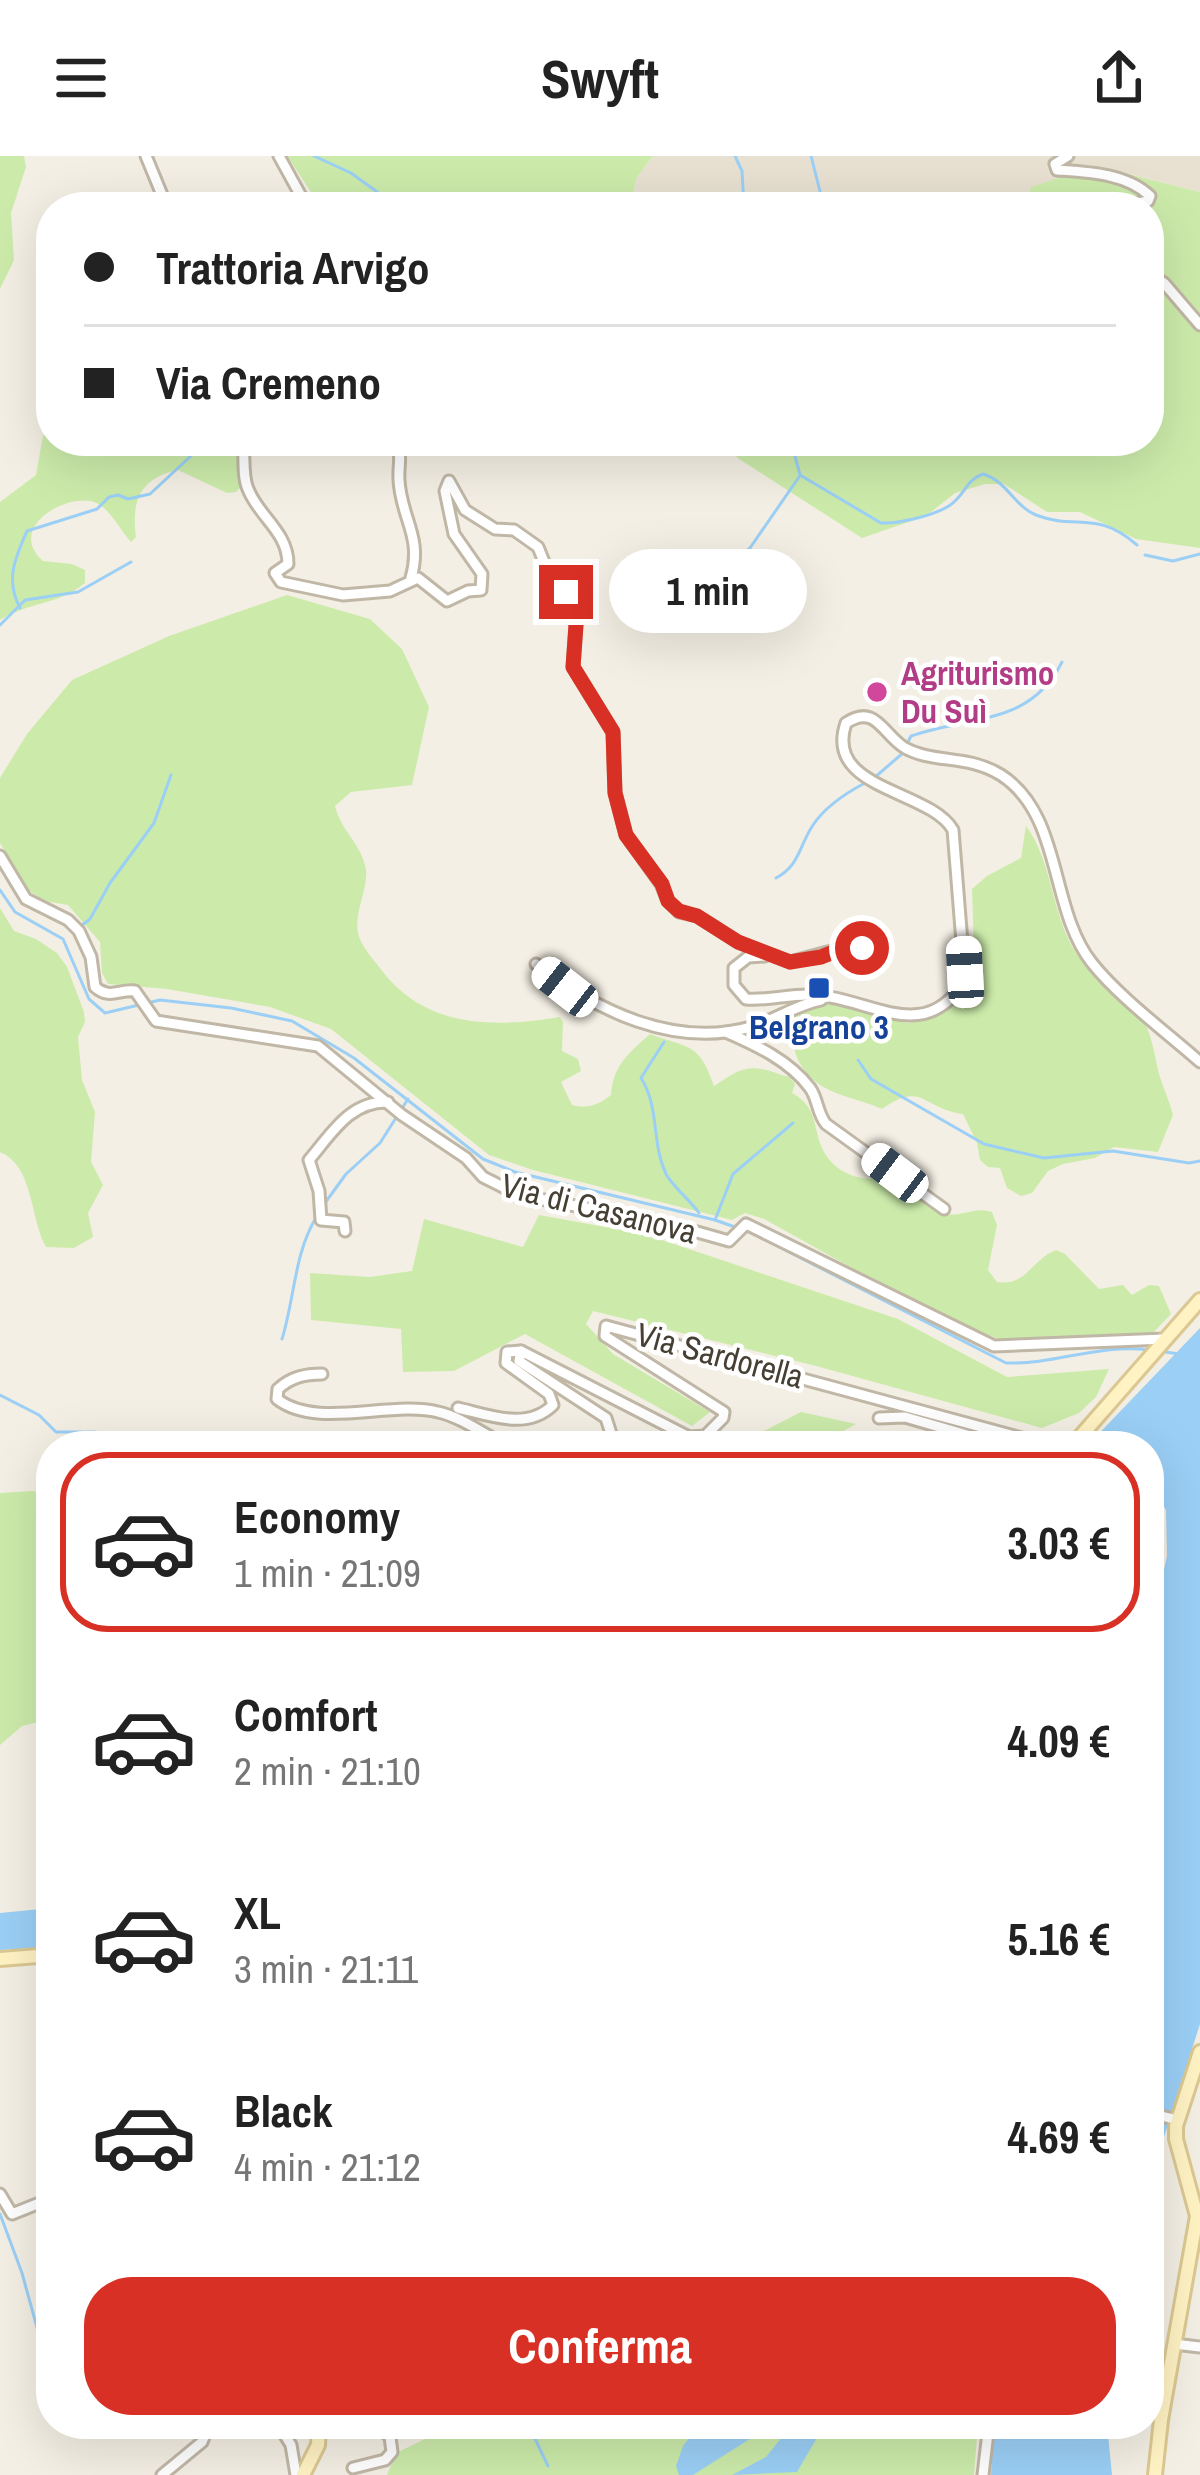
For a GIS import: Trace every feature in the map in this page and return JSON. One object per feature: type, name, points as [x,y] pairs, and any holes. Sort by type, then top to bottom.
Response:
[{"type":"main road","name":"Via Sardorella","points":[[1084,1431],[1200,1300]]},
{"type":"main road","points":[[0,1959],[36,1956]]},
{"type":"main road","points":[[1164,2413],[1197,2216],[1173,2119],[1200,2052]]},
{"type":"main road","points":[[299,2475],[318,2439]]},
{"type":"main road","points":[[1155,2475],[1160,2439]]},
{"type":"street","points":[[146,156],[160,192]]},
{"type":"street","points":[[279,156],[299,192]]},
{"type":"street","points":[[1068,156],[1055,164],[1057,170],[1088,171],[1143,192]]},
{"type":"street","points":[[1164,284],[1200,325]]},
{"type":"street","points":[[245,456],[248,490],[278,531],[289,558],[274,573],[276,578],[332,596],[390,591],[411,578],[421,579],[447,601],[483,586],[482,574],[454,534],[445,490],[449,481],[465,510],[495,529],[514,530],[538,547],[550,577],[566,592],[574,609],[572,649],[578,680],[613,732],[615,793],[626,835],[662,884],[668,901],[768,956],[790,962],[846,947],[875,948]]},
{"type":"street","points":[[401,456],[400,488],[415,534],[411,578]]},
{"type":"street","points":[[768,956],[748,957],[734,968],[734,985],[746,999],[810,994],[913,1017],[951,997],[965,980],[953,830],[938,812],[875,785],[851,763],[842,742],[843,731],[846,723],[863,716],[880,723],[901,746],[920,754],[974,761],[1017,788],[1038,823],[1092,964],[1200,1062]]},
{"type":"street","name":"Via di Casanova","points":[[0,856],[26,899],[68,920],[79,931],[91,957],[95,987],[106,995],[135,991],[156,1021],[318,1046],[466,1158],[483,1177],[505,1188],[729,1241],[746,1224],[994,1346],[1165,1340]]},
{"type":"street","points":[[536,964],[565,987],[617,1013],[682,1034],[748,1028],[782,1012],[832,998]]},
{"type":"street","points":[[721,1030],[760,1047],[791,1070],[813,1091],[826,1124],[944,1209]]},
{"type":"street","points":[[345,1231],[344,1222],[321,1220],[318,1215],[319,1191],[309,1160],[358,1106],[388,1102]]},
{"type":"street","name":"Via Sardorella","points":[[710,1431],[724,1412],[605,1336],[606,1326],[996,1431]]},
{"type":"street","points":[[458,1408],[508,1420],[549,1410],[553,1405],[549,1394],[505,1360],[509,1350],[521,1351],[519,1360],[606,1418],[610,1431]]},
{"type":"street","name":"Via Sardorella","points":[[521,1351],[677,1431]]},
{"type":"street","points":[[322,1374],[304,1374],[285,1382],[277,1399],[313,1413],[437,1412],[476,1431]]},
{"type":"street","points":[[879,1418],[905,1417],[953,1431]]},
{"type":"street","points":[[1164,2117],[1173,2119]]},
{"type":"street","points":[[0,2194],[12,2214],[36,2204]]},
{"type":"street","points":[[1174,2344],[1200,2347]]},
{"type":"street","points":[[162,2475],[203,2439]]},
{"type":"street","points":[[287,2439],[299,2475]]},
{"type":"street","points":[[353,2468],[385,2460],[392,2452],[390,2439]]},
{"type":"street","points":[[982,2475],[987,2439]]},
{"type":"shaded area","points":[[653,156],[1200,156],[1200,192],[1114,170],[1031,187],[1030,192],[634,192],[637,177]]},
{"type":"green space","points":[[0,156],[24,156],[26,167],[11,213],[14,260],[0,289]]},
{"type":"green space","points":[[287,156],[653,156],[637,177],[634,192],[311,192]]},
{"type":"green space","points":[[1096,166],[1200,192],[1200,548],[1136,539],[1080,512],[1047,512],[1004,484],[955,493],[926,516],[862,538],[736,456],[1164,456],[1164,192],[1030,192],[1031,187]]},
{"type":"green space","points":[[39,456],[242,456],[245,482],[236,492],[227,493],[178,470],[155,479],[137,502],[136,537],[131,542],[109,513],[89,501],[75,501],[47,513],[32,535],[33,548],[43,561],[85,570],[85,583],[65,596],[0,620],[0,502],[36,475]]},
{"type":"green space","points":[[287,595],[370,619],[402,649],[429,707],[412,785],[351,792],[335,806],[366,870],[357,925],[360,938],[401,990],[420,1004],[463,1020],[560,1017],[562,1051],[578,1059],[581,1071],[561,1082],[572,1105],[593,1105],[611,1095],[619,1068],[650,1034],[698,1054],[714,1086],[752,1068],[789,1076],[795,1084],[792,1093],[811,1112],[823,1150],[843,1171],[870,1179],[889,1175],[945,1214],[992,1212],[997,1225],[988,1270],[997,1282],[1015,1280],[1056,1250],[1099,1289],[1123,1285],[1132,1295],[1149,1285],[1159,1286],[1171,1314],[1153,1333],[1001,1340],[929,1311],[764,1219],[745,1213],[732,1220],[489,1155],[331,1029],[270,1007],[108,984],[102,973],[100,942],[68,905],[44,901],[28,890],[0,843],[0,778],[27,734],[72,680],[169,636]]},
{"type":"green space","points":[[1026,826],[1042,856],[1062,923],[1077,954],[1144,1022],[1173,1115],[1158,1152],[1114,1147],[1095,1158],[1048,1171],[1032,1193],[1021,1196],[1007,1188],[1000,1168],[980,1160],[963,1114],[915,1097],[882,1109],[825,1088],[799,1062],[786,1025],[790,1015],[820,1004],[909,1023],[958,1000],[975,980],[972,889],[1021,858]]},
{"type":"green space","points":[[0,908],[14,931],[57,953],[84,1012],[78,1037],[82,1080],[95,1112],[91,1162],[103,1185],[88,1213],[93,1237],[74,1248],[46,1247],[25,1181],[11,1159],[0,1152]]},
{"type":"green space","points":[[539,1215],[644,1234],[898,1319],[1007,1377],[1109,1369],[1096,1397],[1079,1413],[1042,1428],[593,1311],[586,1324],[613,1354],[710,1412],[692,1426],[525,1334],[454,1371],[403,1372],[401,1329],[311,1320],[310,1273],[370,1277],[412,1271],[424,1219],[523,1247]]},
{"type":"green space","points":[[801,1412],[856,1424],[844,1431],[764,1431]]},
{"type":"green space","points":[[36,1492],[36,1723],[22,1726],[0,1745],[0,1493]]},
{"type":"green space","points":[[425,2439],[977,2439],[974,2475],[387,2475],[396,2453]]},
{"type":"water","points":[[1200,1328],[1200,2024],[1164,2137],[1164,1431],[1101,1431]]},
{"type":"water","points":[[36,1909],[36,1948],[0,1950],[0,1913]]},
{"type":"water","points":[[688,2439],[750,2439],[693,2475],[679,2475],[676,2466]]},
{"type":"water","points":[[780,2439],[816,2439],[797,2472],[732,2475],[766,2457]]},
{"type":"water","points":[[993,2439],[1108,2439],[1112,2475],[991,2475]]},
{"type":"waterway","points":[[314,156],[377,192]]},
{"type":"waterway","points":[[735,156],[743,192]]},
{"type":"waterway","points":[[811,156],[820,192]]},
{"type":"waterway","points":[[20,608],[12,578],[27,531],[97,509],[109,497],[150,494],[191,456]]},
{"type":"waterway","points":[[795,456],[800,475],[881,523],[941,510],[983,474],[1036,515],[1110,527],[1137,545]]},
{"type":"waterway","points":[[677,612],[750,548],[799,477]]},
{"type":"waterway","points":[[1145,555],[1173,561],[1200,554]]},
{"type":"waterway","points":[[0,625],[25,600],[78,592],[131,562]]},
{"type":"waterway","points":[[907,744],[911,736],[1016,708],[1049,683],[1062,662]]},
{"type":"waterway","points":[[874,778],[903,753]]},
{"type":"waterway","points":[[81,926],[154,823],[171,775]]},
{"type":"waterway","points":[[776,878],[795,861],[824,812],[865,783]]},
{"type":"waterway","points":[[0,890],[15,912],[63,939],[89,999],[105,1013],[160,1000],[292,1021],[354,1058],[483,1159],[515,1172],[752,1233],[1006,1363],[1113,1349],[1149,1350]]},
{"type":"waterway","points":[[664,1042],[641,1078],[651,1101],[666,1174],[699,1213]]},
{"type":"waterway","points":[[858,1060],[871,1079],[984,1144],[1044,1158],[1113,1151],[1200,1161]]},
{"type":"waterway","points":[[325,1203],[346,1174],[380,1143],[408,1099]]},
{"type":"waterway","points":[[715,1220],[733,1174],[793,1123]]},
{"type":"waterway","points":[[282,1339],[299,1260],[317,1216]]},
{"type":"waterway","points":[[1159,1351],[1179,1354]]},
{"type":"waterway","points":[[0,1395],[39,1415],[55,1431]]},
{"type":"waterway","points":[[0,2214],[36,2324]]},
{"type":"waterway","points":[[535,2439],[548,2466]]},
{"type":"place","name":"Agriturismo Du Suì","points":[[877,692]]},
{"type":"place","name":"Belgrano 3","points":[[819,988]]},
{"type":"route","points":[[566,592],[576,625],[573,667],[613,732],[612,772],[626,835],[662,884],[668,901],[738,942],[790,962],[846,947],[862,948]]}]
